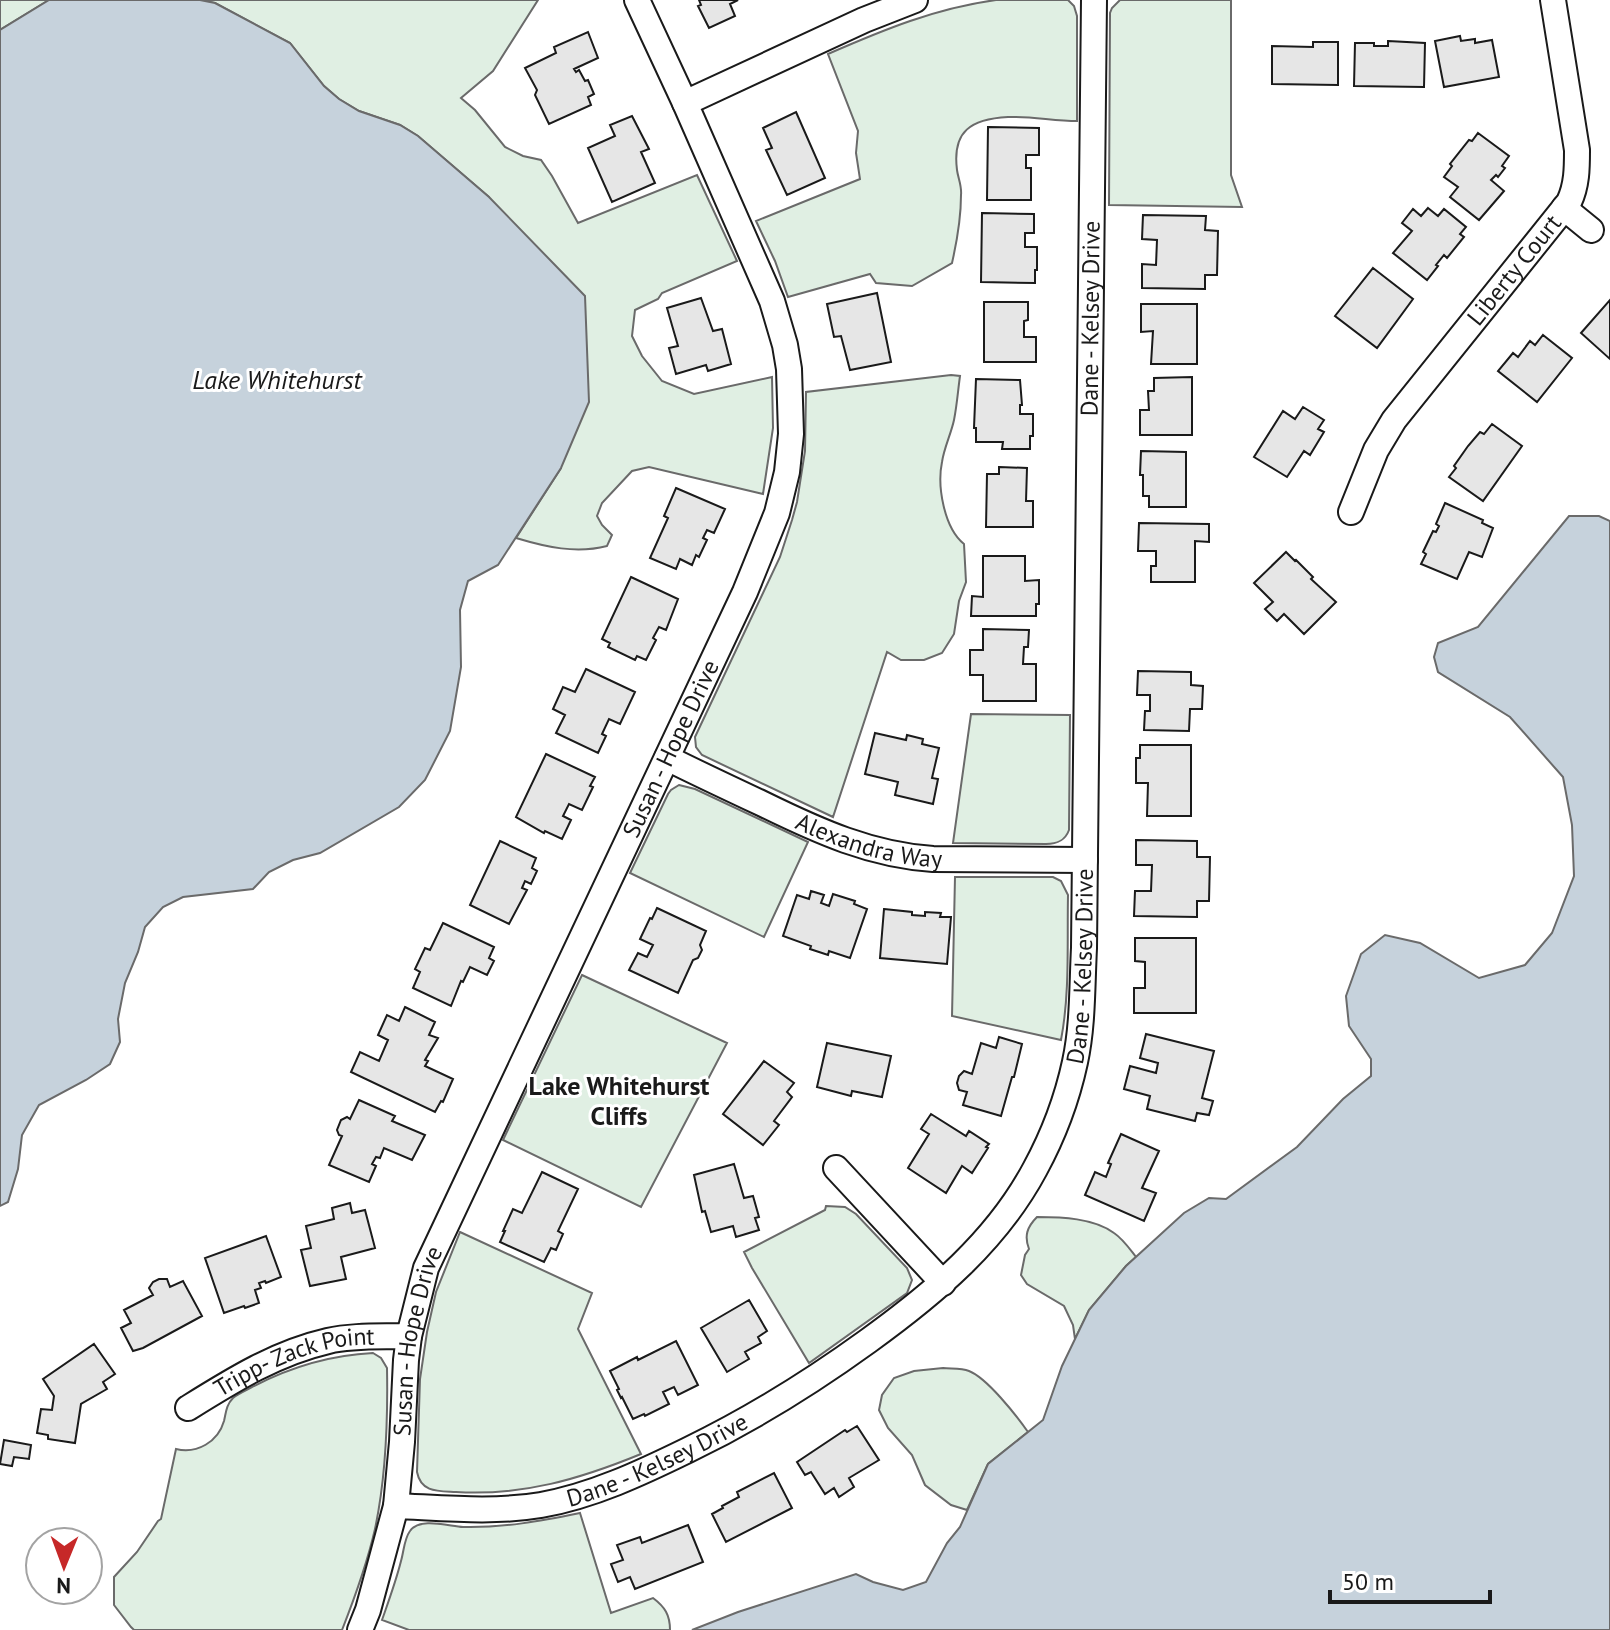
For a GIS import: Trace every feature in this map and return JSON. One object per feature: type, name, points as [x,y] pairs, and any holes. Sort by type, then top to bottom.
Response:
[{"type":"street","name":"Susan - Hope Drive","points":[[360,1630],[396,1506],[409,1336],[434,1248],[745,592],[782,495],[791,434],[785,345],[772,301],[637,0]]},
{"type":"street","points":[[685,103],[864,20],[915,0]]},
{"type":"street","name":"Dane - Kelsey Drive","points":[[396,1506],[470,1509],[542,1505],[646,1471],[721,1434],[813,1381],[943,1283],[983,1243],[1011,1208],[1037,1167],[1065,1102],[1076,1060],[1081,1017],[1094,0]]},
{"type":"street","name":"Liberty Court","points":[[1351,512],[1376,450],[1394,420],[1569,202],[1575,185],[1577,150],[1553,0]]},
{"type":"street","points":[[1564,208],[1591,230]]},
{"type":"street","name":"Alexandra Way","points":[[667,758],[815,829],[879,851],[933,859],[1085,860]]},
{"type":"street","points":[[836,1168],[943,1283]]},
{"type":"street","name":"Tripp- Zack Point","points":[[188,1408],[252,1369],[292,1351],[351,1338],[409,1336]]},
{"type":"green space","points":[[0,0],[49,0],[0,30]]},
{"type":"green space","points":[[200,0],[538,0],[493,71],[461,98],[505,147],[541,160],[578,223],[697,175],[737,261],[662,293],[658,299],[635,310],[632,336],[642,356],[662,381],[694,394],[772,377],[773,428],[763,494],[649,467],[632,471],[602,503],[597,516],[612,535],[607,546],[561,548],[516,538],[561,468],[489,197],[418,136],[339,99],[324,86],[290,43],[215,3]]},
{"type":"green space","points":[[996,0],[1068,0],[1074,6],[1077,16],[1077,121],[995,118],[974,124],[967,130],[961,137],[956,157],[961,203],[952,263],[912,286],[876,283],[870,274],[788,297],[756,221],[860,179],[856,153],[858,131],[828,54],[931,14]]},
{"type":"green space","points":[[1120,0],[1231,0],[1231,175],[1242,207],[1109,205],[1110,13]]},
{"type":"green space","points":[[960,376],[954,420],[942,462],[941,483],[951,528],[964,544],[966,582],[959,601],[954,634],[942,653],[924,660],[901,660],[887,652],[833,817],[702,755],[696,747],[695,737],[780,557],[792,520],[805,451],[806,392]]},
{"type":"green space","points":[[971,714],[1070,715],[1069,830],[1063,839],[1046,844],[953,843]]},
{"type":"green space","points":[[679,785],[695,789],[808,842],[764,937],[630,873],[668,794]]},
{"type":"green space","points":[[955,877],[1053,877],[1061,881],[1068,895],[1067,986],[1061,1040],[952,1016]]},
{"type":"green space","points":[[582,975],[727,1043],[641,1207],[503,1140]]},
{"type":"green space","points":[[826,1206],[845,1207],[856,1214],[907,1268],[912,1280],[907,1293],[809,1363],[744,1252],[825,1210]]},
{"type":"green space","points":[[1037,1217],[1067,1218],[1097,1224],[1117,1235],[1136,1257],[1089,1310],[1075,1339],[1073,1325],[1064,1306],[1027,1284],[1021,1275],[1029,1249],[1027,1232]]},
{"type":"green space","points":[[460,1232],[592,1293],[578,1329],[641,1454],[573,1478],[528,1488],[481,1493],[432,1490],[422,1484],[417,1472],[420,1379],[427,1332],[436,1292]]},
{"type":"green space","points":[[373,1353],[381,1358],[387,1368],[387,1429],[382,1489],[368,1555],[342,1630],[134,1630],[114,1605],[114,1577],[161,1519],[176,1449],[192,1450],[206,1445],[221,1428],[231,1401],[254,1386],[312,1363]]},
{"type":"green space","points":[[943,1368],[966,1370],[984,1381],[1028,1432],[988,1464],[967,1510],[951,1505],[925,1485],[912,1455],[888,1428],[879,1410],[882,1395],[894,1378],[914,1371]]},
{"type":"green space","points":[[580,1513],[611,1613],[653,1598],[666,1612],[670,1630],[409,1630],[382,1620],[406,1538],[420,1524],[493,1526]]},
{"type":"water","name":"Lake Whitehurst","points":[[49,0],[200,0],[215,3],[290,43],[324,86],[339,99],[418,136],[489,197],[585,296],[589,402],[561,468],[498,565],[468,581],[460,610],[461,667],[450,731],[425,780],[399,807],[320,853],[293,860],[269,872],[253,889],[183,897],[163,907],[145,927],[125,983],[118,1019],[120,1042],[110,1064],[39,1105],[22,1135],[18,1169],[8,1202],[0,1206],[0,30]]},
{"type":"water","points":[[1569,516],[1599,516],[1610,521],[1610,1630],[692,1630],[856,1574],[903,1590],[926,1582],[947,1543],[960,1527],[988,1464],[1043,1420],[1062,1366],[1089,1310],[1126,1266],[1184,1213],[1209,1198],[1226,1199],[1297,1147],[1343,1099],[1371,1076],[1371,1059],[1349,1026],[1346,996],[1361,954],[1385,935],[1420,943],[1479,978],[1525,965],[1552,933],[1574,876],[1572,825],[1563,777],[1510,717],[1438,672],[1434,657],[1438,643],[1478,627]]},
{"type":"building","points":[[699,0],[738,0],[730,4],[735,16],[709,28],[698,6],[701,5]]},
{"type":"building","points":[[588,32],[598,58],[574,69],[576,72],[579,70],[585,81],[588,80],[594,94],[588,97],[591,105],[549,124],[525,68],[556,53],[554,47]]},
{"type":"building","points":[[1460,36],[1461,41],[1475,39],[1475,43],[1492,40],[1499,77],[1444,87],[1435,41]]},
{"type":"building","points":[[1388,41],[1425,43],[1424,87],[1354,86],[1355,43],[1388,46]]},
{"type":"building","points":[[1313,42],[1338,42],[1338,85],[1272,84],[1272,46],[1313,47]]},
{"type":"building","points":[[796,112],[825,178],[787,195],[766,150],[772,148],[763,128]]},
{"type":"building","points":[[632,116],[649,149],[641,152],[655,183],[612,202],[588,148],[615,136],[610,125]]},
{"type":"building","points":[[988,127],[1039,128],[1039,155],[1026,155],[1026,168],[1031,168],[1031,200],[987,200]]},
{"type":"building","points":[[1478,133],[1509,156],[1502,166],[1505,168],[1491,180],[1504,191],[1479,220],[1450,197],[1458,187],[1444,177],[1452,166],[1450,164]]},
{"type":"building","points":[[1428,208],[1438,216],[1444,209],[1466,227],[1460,234],[1464,237],[1447,258],[1444,255],[1427,280],[1393,253],[1412,231],[1402,223],[1413,209],[1421,216]]},
{"type":"building","points":[[982,213],[1034,214],[1034,233],[1025,233],[1025,247],[1037,247],[1035,283],[981,282]]},
{"type":"building","points":[[1143,215],[1206,216],[1205,230],[1218,231],[1217,275],[1205,275],[1205,289],[1142,288],[1142,264],[1156,265],[1157,240],[1142,239]]},
{"type":"building","points":[[1373,268],[1413,299],[1377,348],[1335,316]]},
{"type":"building","points":[[877,293],[891,362],[850,370],[841,336],[834,337],[827,304]]},
{"type":"building","points":[[701,298],[713,331],[722,329],[731,364],[708,371],[706,365],[676,374],[669,348],[678,346],[667,308]]},
{"type":"building","points":[[1610,300],[1610,359],[1581,333]]},
{"type":"building","points":[[984,302],[1028,302],[1024,337],[1036,337],[1036,362],[984,362]]},
{"type":"building","points":[[1141,304],[1197,304],[1197,364],[1151,364],[1153,331],[1141,332]]},
{"type":"building","points":[[1543,335],[1572,358],[1537,402],[1498,371],[1513,353],[1518,357],[1530,341],[1535,345]]},
{"type":"building","points":[[1192,377],[1192,435],[1140,435],[1140,410],[1149,410],[1148,391],[1154,391],[1154,378]]},
{"type":"building","points":[[976,379],[1020,380],[1020,414],[1033,414],[1030,449],[1002,449],[1003,442],[976,442]]},
{"type":"building","points":[[1303,407],[1324,420],[1318,429],[1324,432],[1310,455],[1304,451],[1287,477],[1254,457],[1283,411],[1295,419]]},
{"type":"building","points":[[1492,424],[1522,446],[1483,501],[1449,477],[1468,446]]},
{"type":"building","points":[[1141,451],[1186,452],[1186,507],[1149,507],[1149,496],[1143,496],[1143,475],[1140,475]]},
{"type":"building","points":[[999,467],[1027,468],[1026,501],[1033,501],[1033,527],[986,527],[987,474],[999,474]]},
{"type":"building","points":[[676,488],[725,509],[714,533],[707,530],[703,538],[707,540],[699,557],[696,555],[692,565],[680,559],[676,569],[650,558],[668,518],[664,516]]},
{"type":"building","points":[[1445,503],[1483,520],[1482,523],[1493,528],[1482,557],[1469,552],[1457,579],[1421,564],[1426,554],[1423,552],[1433,531],[1436,532],[1439,526],[1436,524]]},
{"type":"building","points":[[1139,523],[1209,524],[1209,542],[1195,541],[1195,582],[1151,582],[1151,566],[1156,566],[1156,551],[1138,551]]},
{"type":"building","points":[[1286,552],[1336,602],[1304,634],[1284,614],[1277,621],[1265,609],[1273,602],[1254,583]]},
{"type":"building","points":[[983,556],[1025,556],[1025,581],[1039,580],[1036,616],[971,616],[972,596],[983,597]]},
{"type":"building","points":[[631,577],[678,599],[666,630],[659,627],[653,638],[656,640],[646,660],[637,656],[635,660],[608,647],[610,643],[602,639]]},
{"type":"building","points":[[983,629],[1029,630],[1023,664],[1036,664],[1036,701],[983,701],[983,675],[970,675],[970,650],[983,650]]},
{"type":"building","points":[[586,669],[635,692],[620,724],[609,719],[598,753],[556,733],[565,715],[553,709],[563,687],[575,692]]},
{"type":"building","points":[[1138,671],[1191,672],[1191,685],[1203,686],[1202,709],[1190,709],[1189,731],[1144,730],[1145,711],[1150,711],[1150,695],[1137,695]]},
{"type":"building","points":[[875,733],[906,740],[907,735],[923,739],[922,744],[939,748],[932,778],[938,779],[933,804],[895,795],[898,782],[865,774]]},
{"type":"building","points":[[1140,745],[1191,745],[1191,816],[1147,816],[1148,783],[1136,783],[1136,758],[1140,758]]},
{"type":"building","points":[[546,754],[595,777],[582,810],[569,804],[563,816],[571,820],[562,839],[516,817]]},
{"type":"building","points":[[1136,840],[1197,841],[1197,857],[1210,857],[1209,901],[1197,901],[1197,917],[1134,916],[1135,891],[1151,891],[1152,865],[1136,865]]},
{"type":"building","points":[[500,841],[536,858],[532,868],[537,871],[531,884],[525,881],[522,888],[527,890],[509,924],[470,905]]},
{"type":"building","points":[[811,891],[824,895],[821,903],[829,906],[833,894],[855,901],[854,904],[867,909],[850,958],[829,951],[828,955],[783,936],[797,895],[809,899]]},
{"type":"building","points":[[657,908],[706,931],[700,945],[702,950],[693,960],[678,993],[629,970],[638,953],[647,957],[653,945],[640,939]]},
{"type":"building","points":[[884,909],[925,916],[925,912],[941,913],[940,917],[951,917],[947,964],[880,958]]},
{"type":"building","points":[[443,923],[494,947],[489,958],[494,961],[487,975],[470,967],[451,1006],[413,988],[420,972],[415,969],[425,948],[430,950]]},
{"type":"building","points":[[1135,938],[1196,938],[1196,1013],[1134,1013],[1134,988],[1145,988],[1145,962],[1135,961]]},
{"type":"building","points":[[405,1007],[435,1022],[429,1035],[438,1038],[425,1060],[428,1061],[425,1066],[453,1079],[435,1112],[351,1072],[360,1052],[379,1061],[388,1040],[378,1035],[387,1015],[399,1021]]},
{"type":"building","points":[[1146,1034],[1214,1051],[1202,1098],[1213,1101],[1209,1115],[1197,1113],[1195,1121],[1147,1109],[1150,1096],[1124,1089],[1130,1066],[1156,1073],[1158,1063],[1140,1058]]},
{"type":"building","points":[[999,1037],[1022,1044],[1001,1116],[963,1105],[967,1092],[959,1090],[957,1083],[964,1071],[972,1074],[981,1043],[996,1048]]},
{"type":"building","points":[[827,1043],[891,1056],[882,1097],[852,1091],[851,1096],[817,1087]]},
{"type":"building","points":[[764,1061],[794,1083],[787,1092],[792,1097],[774,1121],[779,1125],[763,1145],[723,1114]]},
{"type":"building","points":[[359,1100],[395,1116],[392,1121],[425,1135],[412,1160],[384,1148],[380,1158],[376,1157],[372,1164],[376,1166],[369,1182],[329,1165],[342,1136],[337,1130],[341,1120],[350,1119]]},
{"type":"building","points":[[931,1114],[966,1136],[969,1131],[989,1144],[972,1173],[962,1166],[946,1193],[908,1168],[929,1134],[921,1129]]},
{"type":"building","points":[[1121,1134],[1159,1151],[1142,1188],[1156,1193],[1144,1221],[1085,1195],[1095,1172],[1106,1177],[1111,1164],[1108,1163]]},
{"type":"building","points":[[734,1164],[744,1198],[753,1196],[759,1217],[755,1218],[759,1230],[736,1237],[733,1226],[711,1232],[705,1211],[702,1212],[694,1175]]},
{"type":"building","points":[[542,1172],[578,1189],[558,1231],[563,1234],[556,1250],[551,1248],[544,1262],[500,1242],[513,1209],[522,1213]]},
{"type":"building","points":[[350,1203],[352,1213],[365,1210],[375,1248],[341,1257],[346,1279],[310,1286],[301,1250],[311,1248],[306,1226],[334,1219],[332,1208]]},
{"type":"building","points":[[266,1236],[281,1277],[259,1283],[261,1288],[255,1290],[259,1303],[224,1313],[205,1258]]},
{"type":"building","points":[[159,1279],[167,1279],[170,1287],[183,1281],[202,1316],[133,1351],[121,1328],[131,1323],[124,1310],[153,1295],[149,1288]]},
{"type":"building","points":[[749,1300],[767,1331],[758,1337],[761,1343],[745,1352],[749,1359],[727,1372],[701,1328]]},
{"type":"building","points":[[676,1341],[698,1385],[678,1395],[674,1387],[663,1392],[669,1404],[633,1419],[610,1371]]},
{"type":"building","points":[[94,1344],[115,1374],[103,1382],[107,1389],[81,1404],[75,1443],[48,1439],[48,1435],[37,1433],[41,1409],[52,1410],[54,1396],[43,1379]]},
{"type":"building","points":[[857,1426],[879,1460],[849,1478],[854,1487],[839,1497],[834,1488],[825,1494],[811,1472],[805,1475],[797,1462],[845,1430],[847,1432]]},
{"type":"building","points":[[4,1440],[31,1445],[29,1459],[14,1457],[12,1466],[0,1464]]},
{"type":"building","points":[[774,1473],[792,1508],[726,1542],[712,1514],[739,1497],[737,1492]]},
{"type":"building","points":[[688,1525],[703,1562],[635,1589],[630,1577],[618,1582],[611,1564],[623,1560],[617,1545],[640,1537],[642,1543]]},
{"type":"district","name":"Lake Whitehurst Cliffs","points":[[619,1101]]}]
